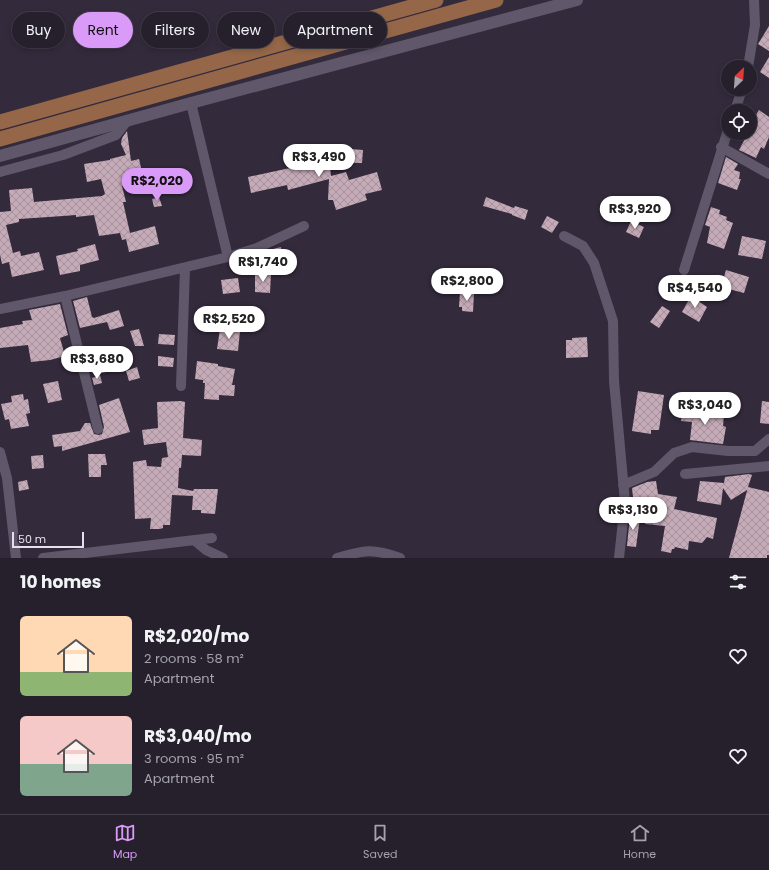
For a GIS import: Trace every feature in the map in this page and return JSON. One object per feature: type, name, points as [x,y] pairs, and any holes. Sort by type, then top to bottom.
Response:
[{"type":"main road","points":[[0,122],[436,0]]},
{"type":"main road","points":[[0,139],[496,0]]},
{"type":"street","points":[[0,156],[191,102],[577,0]]},
{"type":"street","points":[[749,60],[755,25],[754,0]]},
{"type":"street","points":[[191,102],[228,257]]},
{"type":"street","points":[[0,172],[64,155],[116,135],[128,120]]},
{"type":"street","points":[[60,140],[64,155]]},
{"type":"street","points":[[684,270],[724,140]]},
{"type":"street","points":[[721,147],[769,174]]},
{"type":"street","points":[[0,309],[65,296],[228,257],[257,248],[304,226]]},
{"type":"street","points":[[564,236],[583,246],[594,263],[613,321],[614,381],[625,502],[619,558]]},
{"type":"street","points":[[180,386],[185,268]]},
{"type":"street","points":[[65,296],[98,429]]},
{"type":"street","points":[[623,485],[654,472],[674,453],[692,447],[728,451],[755,451],[769,439]]},
{"type":"street","points":[[0,452],[16,558]]},
{"type":"street","points":[[685,474],[769,466]]},
{"type":"street","points":[[43,558],[212,538]]},
{"type":"street","points":[[194,540],[206,550],[223,558]]},
{"type":"street","points":[[337,558],[362,550],[382,551],[400,558]]},
{"type":"building","points":[[769,26],[769,51],[758,44]]},
{"type":"building","points":[[769,57],[769,78],[760,72]]},
{"type":"building","points":[[759,110],[769,117],[769,137],[764,149],[761,147],[756,158],[739,150],[744,140],[757,140],[757,113]]},
{"type":"building","points":[[127,131],[131,161],[139,159],[143,176],[137,177],[137,180],[134,180],[135,183],[122,186],[126,202],[123,202],[130,233],[155,226],[159,244],[129,252],[126,239],[122,240],[120,233],[99,236],[94,215],[19,219],[19,222],[6,225],[13,253],[20,251],[21,256],[39,252],[44,270],[12,277],[9,262],[2,264],[0,255],[0,212],[11,211],[9,190],[32,188],[34,202],[102,196],[105,194],[101,179],[87,182],[84,164],[110,160],[126,155],[121,144],[122,138]]},
{"type":"building","points":[[318,144],[326,144],[326,148],[330,147],[331,155],[329,156],[331,176],[346,172],[349,180],[377,172],[382,190],[365,194],[367,200],[336,210],[333,200],[328,200],[329,179],[288,190],[287,185],[251,193],[248,177],[290,168],[288,160],[299,158],[298,154],[309,152],[308,148],[318,146]]},
{"type":"building","points":[[351,149],[363,150],[362,163],[350,163]]},
{"type":"building","points":[[726,157],[738,164],[734,170],[740,172],[739,179],[741,179],[737,190],[718,183]]},
{"type":"building","points":[[159,197],[162,206],[154,207],[152,199]]},
{"type":"building","points":[[486,197],[514,208],[515,206],[528,210],[525,220],[512,214],[483,206]]},
{"type":"building","points":[[711,207],[720,210],[719,214],[727,217],[726,220],[733,223],[724,249],[707,243],[710,227],[705,225]]},
{"type":"building","points":[[547,216],[559,222],[552,233],[541,227]]},
{"type":"building","points":[[631,221],[644,227],[639,238],[626,232]]},
{"type":"building","points":[[742,236],[766,241],[762,259],[738,255]]},
{"type":"building","points":[[95,244],[99,260],[80,265],[80,271],[60,275],[56,256],[78,251],[77,249]]},
{"type":"building","points":[[281,247],[283,261],[270,262],[269,250]]},
{"type":"building","points":[[726,270],[749,277],[744,293],[721,287]]},
{"type":"building","points":[[255,274],[271,274],[270,293],[255,292]]},
{"type":"building","points":[[238,278],[240,292],[223,294],[221,280]]},
{"type":"building","points":[[460,293],[474,293],[473,312],[462,311],[462,307],[459,307]]},
{"type":"building","points":[[691,296],[707,307],[699,322],[682,312]]},
{"type":"building","points":[[87,297],[92,317],[94,318],[119,310],[124,326],[110,330],[107,322],[80,328],[73,301]]},
{"type":"building","points":[[60,304],[68,335],[60,338],[65,356],[50,360],[31,362],[28,345],[0,348],[0,328],[23,324],[22,321],[32,320],[29,310]]},
{"type":"building","points":[[662,306],[670,311],[659,328],[650,322]]},
{"type":"building","points":[[139,329],[144,346],[135,346],[130,331]]},
{"type":"building","points":[[220,329],[240,331],[238,351],[217,349]]},
{"type":"building","points":[[159,334],[175,335],[174,345],[158,344]]},
{"type":"building","points":[[587,337],[588,357],[566,358],[566,340]]},
{"type":"building","points":[[102,347],[110,371],[94,375],[87,351]]},
{"type":"building","points":[[158,356],[174,358],[173,367],[158,366]]},
{"type":"building","points":[[197,361],[218,364],[218,366],[235,369],[232,385],[235,385],[234,396],[219,395],[219,400],[204,399],[205,383],[203,383],[203,380],[195,379]]},
{"type":"building","points":[[137,367],[140,378],[129,381],[126,371]]},
{"type":"building","points":[[100,375],[102,383],[94,385],[92,378]]},
{"type":"building","points":[[58,381],[62,400],[48,403],[43,384]]},
{"type":"building","points":[[638,391],[664,395],[659,430],[651,430],[651,434],[632,431]]},
{"type":"building","points":[[23,394],[24,400],[28,399],[30,413],[26,414],[29,426],[11,429],[9,419],[5,420],[1,404],[12,402],[11,396]]},
{"type":"building","points":[[119,398],[130,432],[62,451],[62,446],[54,447],[52,435],[80,431],[85,423],[90,423],[94,434],[102,434],[104,427],[99,405]]},
{"type":"building","points":[[762,401],[769,402],[769,424],[760,423]]},
{"type":"building","points":[[157,402],[185,402],[183,438],[202,440],[201,456],[182,455],[181,468],[179,468],[178,488],[193,491],[194,489],[218,489],[215,514],[201,513],[201,510],[192,510],[193,496],[172,495],[170,525],[163,525],[163,528],[160,529],[150,529],[151,518],[135,519],[133,462],[146,460],[147,466],[161,467],[162,458],[168,457],[166,442],[144,445],[142,430],[158,428]]},
{"type":"building","points":[[683,408],[724,415],[723,426],[726,427],[723,444],[690,440],[692,422],[681,421]]},
{"type":"building","points":[[88,454],[105,454],[107,465],[101,465],[101,477],[89,477]]},
{"type":"building","points":[[43,455],[44,468],[32,469],[31,456]]},
{"type":"building","points":[[749,474],[752,475],[747,490],[731,500],[723,488],[721,505],[697,501],[700,481],[724,483],[725,477]]},
{"type":"building","points":[[27,480],[29,489],[19,491],[18,482]]},
{"type":"building","points":[[656,481],[658,494],[677,497],[674,509],[717,518],[713,539],[707,537],[702,543],[689,541],[688,550],[675,547],[672,549],[671,553],[661,551],[665,526],[645,524],[647,498],[633,497],[632,488],[647,482]]},
{"type":"building","points":[[748,487],[769,492],[769,555],[767,555],[767,558],[729,558]]},
{"type":"building","points":[[630,516],[640,518],[636,547],[627,546]]}]
